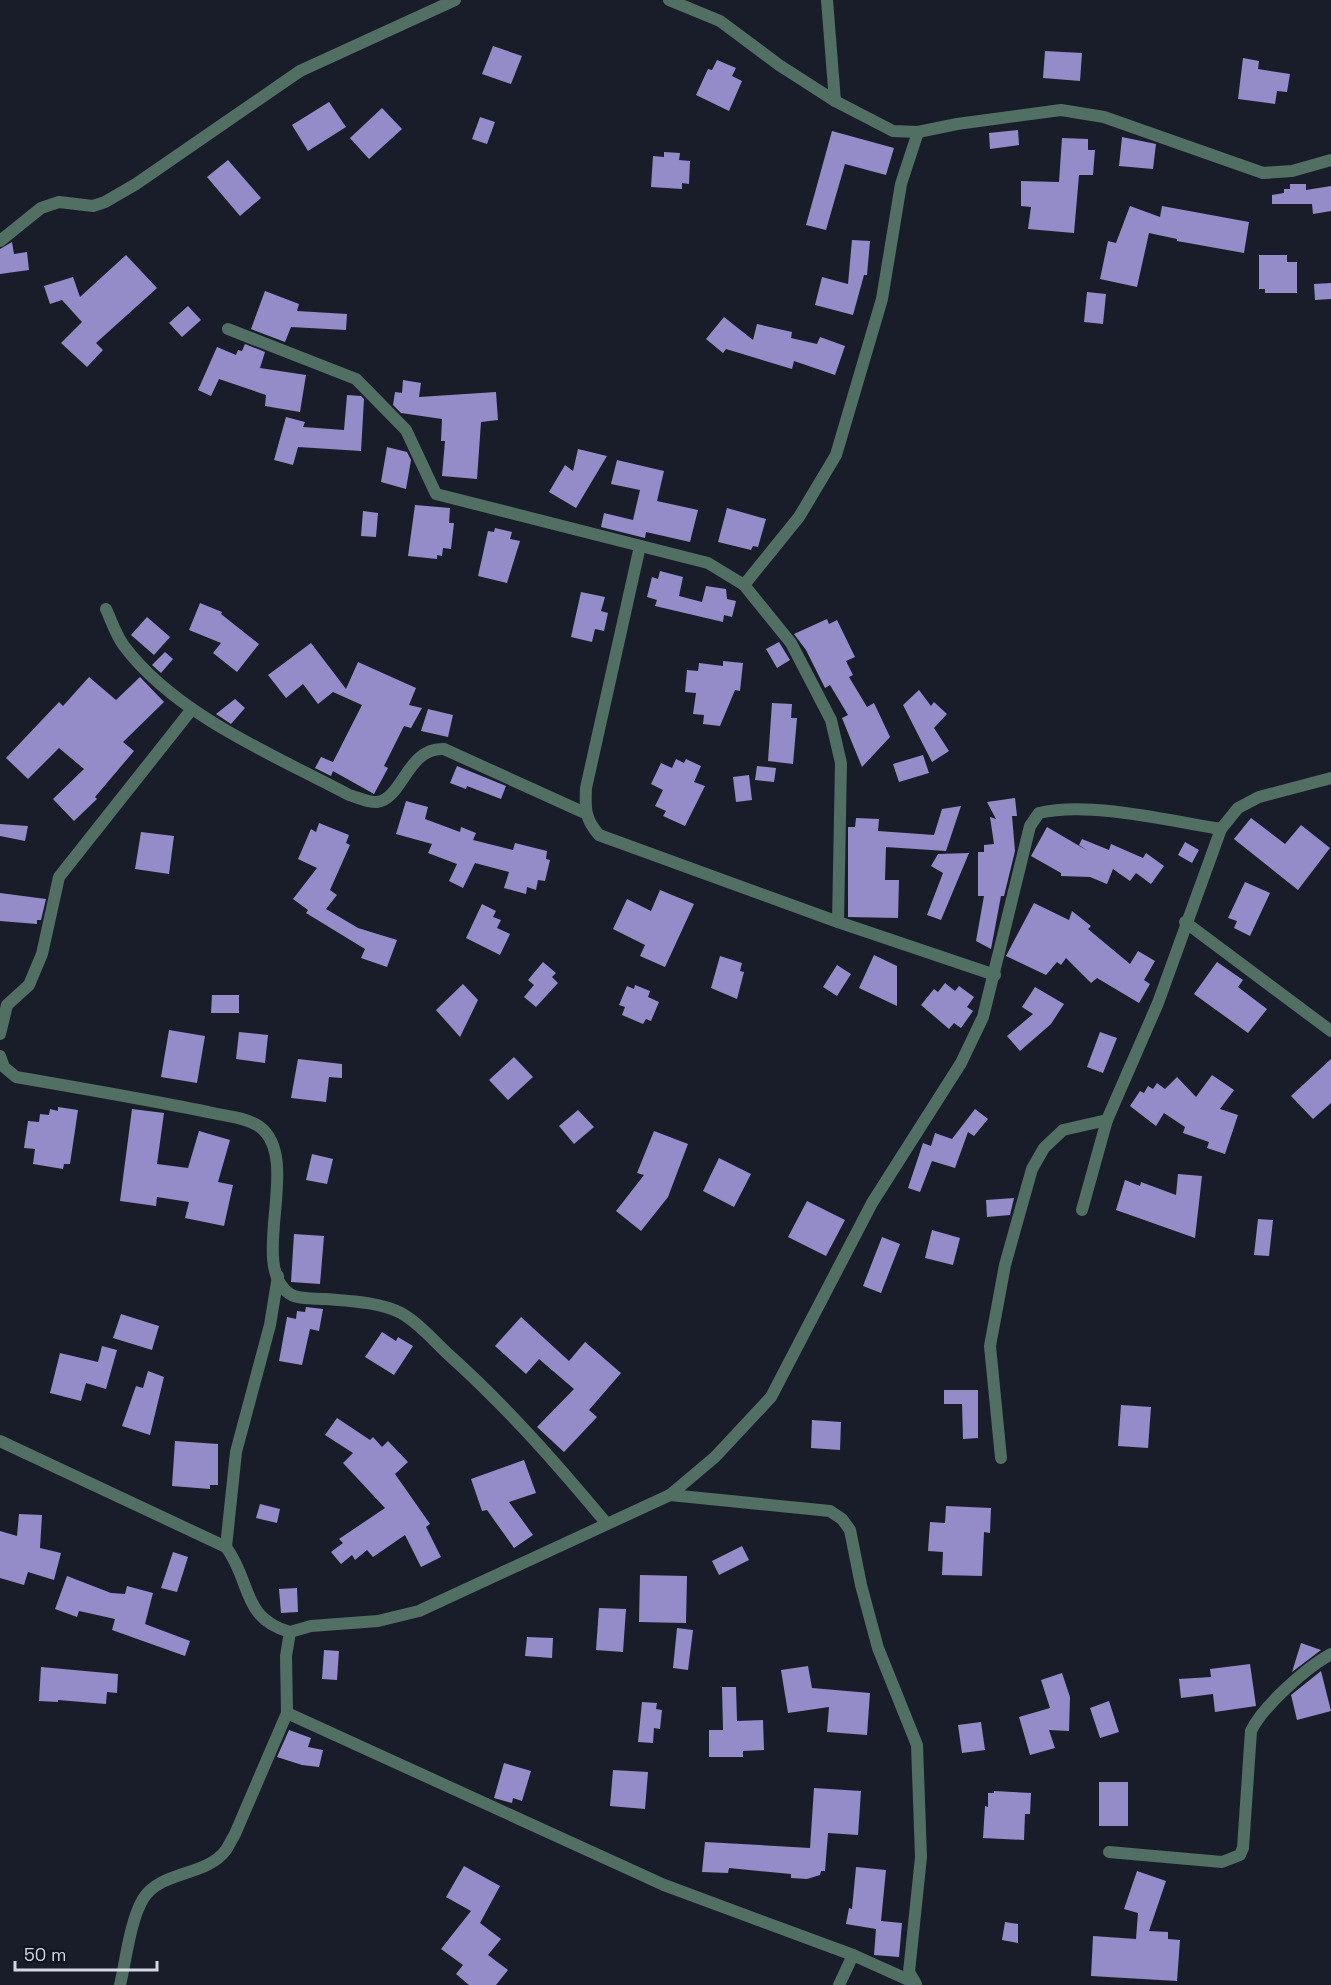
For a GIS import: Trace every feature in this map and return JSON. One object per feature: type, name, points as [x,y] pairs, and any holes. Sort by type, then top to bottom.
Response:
[{"type":"street","points":[[0,242],[41,208],[59,202],[93,206],[105,202],[136,184],[300,71],[455,0]]},
{"type":"street","points":[[669,0],[720,21],[835,101],[892,131],[918,132],[957,124],[1061,110],[1104,117],[1263,173],[1292,171],[1331,160]]},
{"type":"street","points":[[827,0],[835,101]]},
{"type":"street","points":[[744,585],[799,517],[836,455],[882,299],[902,184],[918,132]]},
{"type":"street","points":[[228,329],[356,379],[406,430],[436,494],[708,563],[744,585],[791,643],[831,720],[841,763],[837,922]]},
{"type":"street","points":[[640,546],[586,788],[585,813],[589,824],[599,835],[837,922],[995,975]]},
{"type":"street","points":[[106,609],[123,645],[147,670],[192,709],[350,795],[376,802],[387,797],[422,754],[433,748],[444,749],[585,813]]},
{"type":"street","points":[[0,1034],[3,1005],[29,985],[42,954],[59,877],[192,709]]},
{"type":"street","points":[[1082,1210],[1107,1120],[1158,1003],[1185,922],[1221,829],[1238,808],[1258,797],[1331,778]]},
{"type":"street","points":[[0,1441],[226,1547],[234,1558],[260,1618],[273,1627],[290,1632],[311,1626],[378,1622],[419,1611],[670,1495],[715,1457],[771,1397],[872,1203],[961,1063],[982,1017],[995,975],[1030,826],[1040,813],[1054,809],[1105,812],[1221,829]]},
{"type":"street","points":[[1185,922],[1331,1031]]},
{"type":"street","points":[[0,1056],[4,1067],[16,1077],[249,1121],[260,1128],[270,1139],[278,1162],[272,1244],[278,1276],[270,1325],[236,1452],[226,1547]]},
{"type":"street","points":[[1001,1458],[990,1346],[1005,1265],[1032,1169],[1044,1148],[1063,1130],[1107,1120]]},
{"type":"street","points":[[278,1276],[287,1291],[296,1297],[346,1300],[390,1308],[411,1320],[493,1395],[555,1461],[607,1524]]},
{"type":"street","points":[[670,1495],[830,1511],[842,1519],[850,1530],[861,1585],[878,1648],[917,1745],[921,1857],[909,1972],[915,1984]]},
{"type":"street","points":[[120,1985],[136,1918],[143,1899],[159,1883],[204,1865],[225,1851],[287,1713],[286,1656],[290,1632]]},
{"type":"street","points":[[1109,1852],[1222,1862],[1234,1860],[1240,1855],[1243,1848],[1251,1731],[1257,1719],[1269,1707],[1319,1660],[1331,1654]]},
{"type":"street","points":[[287,1713],[664,1885],[853,1954],[915,1984]]},
{"type":"street","points":[[839,1985],[853,1954]]},
{"type":"building","points":[[493,46],[522,56],[511,84],[482,74]]},
{"type":"building","points":[[1045,51],[1082,53],[1080,81],[1043,78]]},
{"type":"building","points":[[1243,58],[1259,61],[1258,69],[1290,74],[1287,92],[1277,91],[1275,104],[1238,99]]},
{"type":"building","points":[[717,60],[736,68],[732,76],[742,81],[729,111],[696,95],[708,69],[712,70]]},
{"type":"building","points":[[329,102],[346,127],[308,151],[292,125]]},
{"type":"building","points":[[382,108],[402,129],[369,159],[350,138]]},
{"type":"building","points":[[480,117],[495,122],[487,144],[472,139]]},
{"type":"building","points":[[1018,130],[1019,145],[990,149],[989,133]]},
{"type":"building","points":[[832,131],[894,148],[886,175],[845,164],[826,230],[806,225]]},
{"type":"building","points":[[1122,137],[1156,144],[1153,169],[1119,166]]},
{"type":"building","points":[[1062,138],[1088,139],[1088,150],[1095,150],[1093,175],[1079,175],[1074,233],[1028,229],[1031,207],[1021,206],[1021,181],[1059,182]]},
{"type":"building","points":[[664,152],[680,153],[679,160],[690,161],[689,184],[682,183],[682,189],[651,187],[653,156],[664,157]]},
{"type":"building","points":[[228,160],[261,198],[240,216],[207,177]]},
{"type":"building","points":[[1290,184],[1306,184],[1306,190],[1331,186],[1331,211],[1313,214],[1312,204],[1272,204],[1272,195],[1284,193],[1284,189],[1290,189]]},
{"type":"building","points":[[1130,206],[1160,217],[1162,206],[1249,222],[1244,253],[1177,241],[1177,239],[1149,233],[1137,287],[1100,279],[1108,241],[1116,243]]},
{"type":"building","points":[[852,240],[870,241],[867,275],[864,275],[853,315],[815,305],[822,277],[848,284]]},
{"type":"building","points":[[12,242],[14,254],[27,252],[29,270],[0,274],[0,249]]},
{"type":"building","points":[[126,255],[157,288],[96,343],[103,350],[87,367],[61,343],[82,322],[62,300],[50,304],[44,286],[73,277],[80,297]]},
{"type":"building","points":[[1259,255],[1287,255],[1287,262],[1297,262],[1297,293],[1265,293],[1265,289],[1259,289]]},
{"type":"building","points":[[1331,283],[1331,299],[1315,300],[1314,284]]},
{"type":"building","points":[[265,291],[299,304],[297,311],[347,314],[346,330],[291,327],[285,342],[251,329]]},
{"type":"building","points":[[1087,292],[1106,294],[1103,324],[1084,322]]},
{"type":"building","points":[[188,306],[201,320],[182,337],[169,323]]},
{"type":"building","points":[[724,317],[753,340],[757,324],[792,332],[791,338],[817,344],[820,337],[845,346],[835,375],[794,361],[792,369],[726,349],[723,353],[706,339]]},
{"type":"building","points":[[245,344],[265,352],[260,368],[306,375],[300,412],[265,406],[266,395],[219,379],[211,396],[198,390],[217,347],[236,355],[238,350],[242,351]]},
{"type":"building","points":[[403,380],[421,383],[419,397],[496,392],[498,420],[481,422],[477,479],[442,476],[445,441],[441,441],[442,419],[401,413],[393,405],[395,392],[402,393]]},
{"type":"building","points":[[347,395],[361,396],[364,399],[361,451],[298,447],[293,465],[274,460],[286,417],[305,422],[303,427],[344,430]]},
{"type":"building","points":[[387,447],[407,452],[411,460],[406,489],[381,482]]},
{"type":"building","points":[[578,449],[607,456],[576,508],[549,492],[565,465],[573,471]]},
{"type":"building","points":[[617,460],[664,471],[657,501],[698,510],[690,542],[646,532],[645,538],[601,527],[604,513],[633,520],[640,490],[611,484]]},
{"type":"building","points":[[415,505],[450,508],[449,523],[454,523],[451,549],[443,548],[442,556],[437,555],[437,559],[408,556]]},
{"type":"building","points":[[727,508],[766,519],[758,547],[753,546],[751,550],[718,542]]},
{"type":"building","points":[[363,511],[378,513],[376,537],[361,536]]},
{"type":"building","points":[[495,528],[512,532],[510,539],[520,541],[507,583],[478,576],[488,531],[494,532]]},
{"type":"building","points":[[660,571],[683,577],[679,596],[702,602],[706,586],[726,589],[727,599],[736,601],[732,617],[724,615],[723,622],[655,606],[657,600],[647,597],[652,577],[658,579]]},
{"type":"building","points":[[581,592],[605,597],[601,611],[608,613],[604,631],[595,629],[592,642],[571,637]]},
{"type":"building","points":[[200,603],[222,612],[221,614],[259,644],[237,672],[213,653],[221,643],[189,630]]},
{"type":"building","points":[[147,617],[170,637],[154,655],[131,635]]},
{"type":"building","points":[[827,619],[829,624],[837,620],[855,657],[846,661],[853,675],[849,677],[867,707],[874,703],[890,737],[862,767],[842,718],[848,715],[830,685],[825,688],[806,650],[794,634]]},
{"type":"building","points":[[779,642],[790,660],[777,668],[766,649]]},
{"type":"building","points":[[311,643],[346,689],[358,662],[416,688],[409,705],[422,708],[411,728],[404,726],[384,766],[388,768],[374,794],[333,771],[331,776],[315,768],[321,757],[333,762],[362,705],[333,692],[318,704],[303,684],[286,698],[268,675]]},
{"type":"building","points":[[165,652],[173,659],[161,673],[152,665]]},
{"type":"building","points":[[723,661],[743,663],[740,691],[735,690],[720,726],[703,724],[704,715],[693,714],[696,693],[685,692],[687,670],[698,671],[699,663],[723,666]]},
{"type":"building","points":[[89,677],[116,700],[140,677],[164,702],[123,742],[134,751],[95,797],[97,799],[74,821],[53,799],[84,769],[59,748],[28,779],[6,758],[59,702],[63,706]]},
{"type":"building","points":[[919,690],[931,706],[934,702],[947,714],[934,728],[949,751],[932,762],[903,705]]},
{"type":"building","points":[[235,699],[245,708],[231,724],[216,714]]},
{"type":"building","points":[[772,703],[792,704],[791,718],[797,718],[793,764],[768,761]]},
{"type":"building","points":[[428,709],[453,715],[448,737],[421,731]]},
{"type":"building","points":[[923,755],[929,773],[899,782],[893,764]]},
{"type":"building","points":[[676,759],[684,763],[686,759],[701,766],[694,782],[705,786],[685,826],[663,816],[666,811],[655,806],[663,790],[651,784],[661,763],[672,768]]},
{"type":"building","points":[[457,766],[506,786],[501,799],[467,786],[466,789],[450,783]]},
{"type":"building","points":[[757,766],[776,768],[774,782],[755,780]]},
{"type":"building","points":[[749,775],[752,800],[736,802],[733,777]]},
{"type":"building","points":[[1015,798],[1017,816],[1012,816],[1015,851],[1004,896],[1001,896],[991,949],[976,941],[984,896],[978,896],[978,852],[984,852],[984,845],[994,844],[990,817],[996,819],[987,802]]},
{"type":"building","points":[[406,801],[428,807],[425,819],[460,832],[461,827],[476,833],[473,840],[513,850],[515,843],[547,851],[546,859],[550,860],[545,881],[538,880],[536,890],[527,887],[526,894],[504,888],[509,872],[475,863],[463,888],[449,881],[457,864],[428,853],[432,844],[396,834]]},
{"type":"building","points":[[961,806],[946,851],[886,847],[885,880],[899,880],[898,918],[848,917],[848,827],[855,827],[856,818],[879,819],[878,831],[934,835],[942,809]]},
{"type":"building","points":[[1251,818],[1285,844],[1301,825],[1330,848],[1298,890],[1234,839]]},
{"type":"building","points":[[319,823],[349,835],[346,843],[350,845],[330,890],[337,895],[326,909],[358,928],[397,940],[387,967],[361,958],[365,949],[306,913],[308,910],[293,899],[317,868],[298,859],[311,829],[316,832]]},
{"type":"building","points":[[0,824],[28,826],[25,841],[0,836]]},
{"type":"building","points":[[1047,827],[1088,851],[1079,845],[1082,839],[1109,850],[1111,844],[1143,858],[1146,853],[1164,866],[1151,884],[1136,873],[1130,881],[1113,869],[1107,884],[1090,877],[1061,876],[1061,873],[1031,856]]},
{"type":"building","points":[[141,832],[174,836],[169,874],[135,869]]},
{"type":"building","points":[[1185,842],[1199,850],[1192,863],[1178,855]]},
{"type":"building","points":[[969,853],[941,920],[927,915],[943,873],[931,866],[938,854]]},
{"type":"building","points":[[1245,882],[1270,893],[1250,936],[1234,928],[1237,921],[1228,918]]},
{"type":"building","points":[[660,890],[694,904],[665,967],[640,956],[645,945],[613,929],[627,899],[651,911]]},
{"type":"building","points":[[0,893],[46,899],[41,920],[37,920],[37,924],[0,921]]},
{"type":"building","points":[[1034,903],[1069,920],[1072,911],[1091,926],[1088,929],[1130,964],[1138,951],[1155,961],[1144,980],[1150,984],[1139,1003],[1097,978],[1091,983],[1066,958],[1061,965],[1057,962],[1046,975],[1006,956]]},
{"type":"building","points":[[482,904],[496,911],[493,917],[501,920],[497,928],[510,934],[500,955],[466,938]]},
{"type":"building","points":[[874,955],[897,966],[897,1006],[859,988]]},
{"type":"building","points":[[720,956],[742,963],[740,971],[744,972],[737,999],[711,988]]},
{"type":"building","points":[[543,962],[556,973],[552,977],[558,983],[536,1007],[524,997],[534,985],[528,980]]},
{"type":"building","points":[[1217,962],[1243,980],[1238,987],[1267,1009],[1248,1033],[1194,994]]},
{"type":"building","points":[[837,965],[851,974],[837,996],[823,987]]},
{"type":"building","points":[[945,983],[955,991],[959,986],[974,997],[967,1007],[973,1011],[961,1028],[954,1023],[949,1029],[921,1005],[934,989],[938,992]]},
{"type":"building","points":[[463,984],[478,1000],[460,1037],[436,1010]]},
{"type":"building","points":[[635,985],[650,991],[648,997],[659,1002],[651,1021],[646,1019],[643,1024],[622,1015],[625,1007],[619,1005],[627,986],[634,989]]},
{"type":"building","points":[[1035,987],[1064,1004],[1051,1024],[1020,1051],[1007,1036],[1033,1014],[1022,1007]]},
{"type":"building","points":[[212,995],[239,995],[239,1013],[211,1013]]},
{"type":"building","points":[[169,1030],[205,1036],[197,1083],[161,1077]]},
{"type":"building","points":[[239,1032],[268,1035],[265,1063],[236,1059]]},
{"type":"building","points":[[1100,1032],[1117,1038],[1103,1073],[1087,1067]]},
{"type":"building","points":[[514,1057],[533,1077],[508,1100],[489,1080]]},
{"type":"building","points":[[298,1059],[342,1064],[342,1078],[329,1077],[326,1102],[291,1098]]},
{"type":"building","points":[[1331,1059],[1331,1103],[1313,1119],[1291,1096]]},
{"type":"building","points":[[1212,1075],[1234,1090],[1220,1109],[1238,1115],[1225,1154],[1207,1148],[1209,1142],[1183,1133],[1185,1127],[1164,1113],[1156,1126],[1130,1106],[1140,1091],[1144,1093],[1148,1086],[1153,1089],[1157,1083],[1165,1089],[1177,1077],[1196,1097]]},
{"type":"building","points":[[58,1107],[78,1110],[70,1164],[64,1164],[63,1169],[33,1164],[35,1149],[24,1148],[28,1121],[39,1122],[40,1114],[49,1115],[50,1109],[58,1111]]},
{"type":"building","points":[[132,1109],[164,1113],[157,1164],[188,1168],[199,1131],[230,1140],[218,1182],[233,1185],[224,1226],[185,1218],[189,1202],[157,1197],[156,1206],[120,1201]]},
{"type":"building","points":[[975,1109],[988,1119],[974,1136],[968,1132],[955,1168],[932,1161],[920,1192],[908,1188],[923,1143],[931,1146],[935,1133],[952,1139]]},
{"type":"building","points":[[578,1110],[594,1127],[574,1144],[559,1126]]},
{"type":"building","points":[[654,1131],[688,1144],[668,1197],[641,1231],[616,1211],[644,1175],[637,1173]]},
{"type":"building","points":[[312,1154],[333,1159],[327,1184],[306,1180]]},
{"type":"building","points":[[719,1158],[751,1174],[734,1207],[703,1191]]},
{"type":"building","points":[[1178,1174],[1202,1176],[1195,1238],[1116,1210],[1125,1180],[1140,1186],[1141,1182],[1176,1195]]},
{"type":"building","points":[[1014,1198],[1010,1215],[987,1217],[986,1200]]},
{"type":"building","points":[[807,1201],[845,1220],[826,1256],[788,1237]]},
{"type":"building","points":[[1258,1219],[1273,1220],[1269,1256],[1254,1255]]},
{"type":"building","points":[[932,1230],[960,1238],[953,1265],[925,1258]]},
{"type":"building","points":[[294,1234],[324,1236],[320,1284],[291,1282]]},
{"type":"building","points":[[882,1237],[900,1244],[881,1293],[863,1286]]},
{"type":"building","points":[[306,1307],[323,1309],[319,1331],[310,1329],[302,1365],[279,1361],[287,1317],[296,1319],[297,1311],[305,1312]]},
{"type":"building","points":[[121,1314],[159,1326],[152,1350],[113,1338]]},
{"type":"building","points":[[521,1317],[569,1361],[585,1342],[621,1373],[589,1410],[597,1417],[564,1452],[537,1427],[574,1389],[539,1359],[526,1374],[495,1346]]},
{"type":"building","points":[[382,1332],[396,1341],[398,1337],[413,1346],[394,1375],[365,1357]]},
{"type":"building","points":[[102,1346],[117,1350],[106,1389],[86,1383],[81,1401],[50,1393],[60,1353],[98,1362]]},
{"type":"building","points":[[148,1371],[164,1377],[150,1435],[122,1426],[136,1386],[143,1388]]},
{"type":"building","points":[[944,1390],[978,1390],[978,1438],[963,1439],[962,1404],[944,1404]]},
{"type":"building","points":[[1121,1405],[1151,1407],[1148,1448],[1118,1446]]},
{"type":"building","points":[[337,1418],[370,1440],[373,1437],[382,1447],[388,1441],[408,1462],[395,1474],[430,1524],[426,1527],[441,1557],[421,1567],[405,1535],[373,1557],[367,1550],[355,1560],[352,1555],[341,1564],[331,1552],[343,1543],[339,1539],[385,1508],[343,1463],[353,1453],[325,1435]]},
{"type":"building","points":[[812,1420],[841,1422],[840,1450],[811,1448]]},
{"type":"building","points":[[175,1441],[218,1444],[218,1485],[210,1485],[210,1489],[172,1486]]},
{"type":"building","points":[[524,1460],[536,1493],[509,1502],[533,1535],[514,1548],[487,1510],[482,1511],[471,1479]]},
{"type":"building","points":[[260,1504],[280,1509],[277,1523],[256,1518]]},
{"type":"building","points":[[946,1506],[991,1508],[990,1533],[984,1532],[982,1576],[942,1575],[943,1552],[928,1551],[930,1522],[945,1523]]},
{"type":"building","points":[[19,1514],[42,1515],[40,1548],[61,1553],[54,1580],[28,1572],[24,1585],[0,1578],[0,1531],[17,1536]]},
{"type":"building","points":[[742,1546],[749,1560],[719,1575],[712,1561]]},
{"type":"building","points":[[173,1552],[188,1557],[177,1592],[161,1588]]},
{"type":"building","points":[[640,1575],[687,1576],[686,1623],[639,1622]]},
{"type":"building","points":[[67,1576],[111,1593],[125,1594],[127,1586],[153,1593],[145,1624],[190,1641],[185,1656],[112,1630],[115,1619],[79,1611],[77,1617],[55,1609]]},
{"type":"building","points":[[297,1588],[298,1612],[281,1613],[279,1589]]},
{"type":"building","points":[[599,1608],[626,1609],[623,1652],[596,1650]]},
{"type":"building","points":[[677,1628],[693,1630],[688,1670],[673,1668]]},
{"type":"building","points":[[527,1637],[553,1638],[552,1658],[525,1656]]},
{"type":"building","points":[[1301,1643],[1321,1650],[1292,1672]]},
{"type":"building","points":[[324,1650],[339,1651],[337,1680],[322,1679]]},
{"type":"building","points":[[1250,1664],[1256,1706],[1215,1712],[1213,1694],[1181,1698],[1179,1679],[1211,1677],[1210,1669]]},
{"type":"building","points":[[808,1666],[812,1688],[870,1693],[867,1735],[827,1732],[829,1707],[788,1713],[781,1670]]},
{"type":"building","points":[[41,1667],[118,1674],[117,1693],[107,1692],[106,1704],[58,1700],[58,1702],[39,1701]]},
{"type":"building","points":[[1321,1671],[1331,1711],[1297,1720],[1291,1695]]},
{"type":"building","points":[[1062,1673],[1070,1697],[1069,1731],[1049,1730],[1055,1748],[1030,1755],[1019,1717],[1050,1708],[1041,1680]]},
{"type":"building","points":[[722,1687],[736,1687],[737,1721],[763,1720],[764,1750],[743,1751],[743,1757],[709,1757],[709,1730],[723,1730]]},
{"type":"building","points":[[1109,1701],[1119,1732],[1100,1738],[1090,1708]]},
{"type":"building","points":[[642,1702],[657,1703],[656,1709],[662,1710],[660,1729],[654,1728],[653,1743],[638,1742]]},
{"type":"building","points":[[981,1722],[985,1750],[962,1753],[958,1725]]},
{"type":"building","points":[[289,1730],[311,1738],[308,1747],[323,1750],[319,1767],[302,1765],[277,1757]]},
{"type":"building","points":[[504,1763],[531,1771],[522,1801],[513,1798],[512,1803],[494,1798]]},
{"type":"building","points":[[613,1770],[648,1772],[645,1809],[610,1806]]},
{"type":"building","points":[[1099,1782],[1128,1782],[1128,1826],[1099,1826]]},
{"type":"building","points":[[814,1788],[861,1791],[858,1835],[828,1833],[825,1871],[821,1871],[820,1875],[807,1879],[791,1878],[791,1874],[729,1868],[728,1873],[702,1872],[705,1842],[810,1848]]},
{"type":"building","points":[[994,1791],[1031,1793],[1030,1814],[1025,1814],[1024,1840],[983,1838],[988,1793],[994,1793]]},
{"type":"building","points":[[464,1866],[500,1886],[480,1923],[501,1939],[488,1955],[508,1970],[496,1985],[469,1985],[456,1974],[463,1965],[441,1949],[471,1911],[446,1897]]},
{"type":"building","points":[[856,1867],[886,1870],[881,1921],[902,1923],[899,1957],[874,1955],[876,1929],[846,1924],[849,1908],[852,1909]]},
{"type":"building","points":[[1137,1871],[1166,1881],[1149,1931],[1168,1932],[1168,1939],[1180,1940],[1177,1981],[1091,1976],[1093,1936],[1136,1939],[1138,1913],[1124,1909]]},
{"type":"building","points":[[1005,1922],[1018,1924],[1018,1943],[1002,1940]]}]
